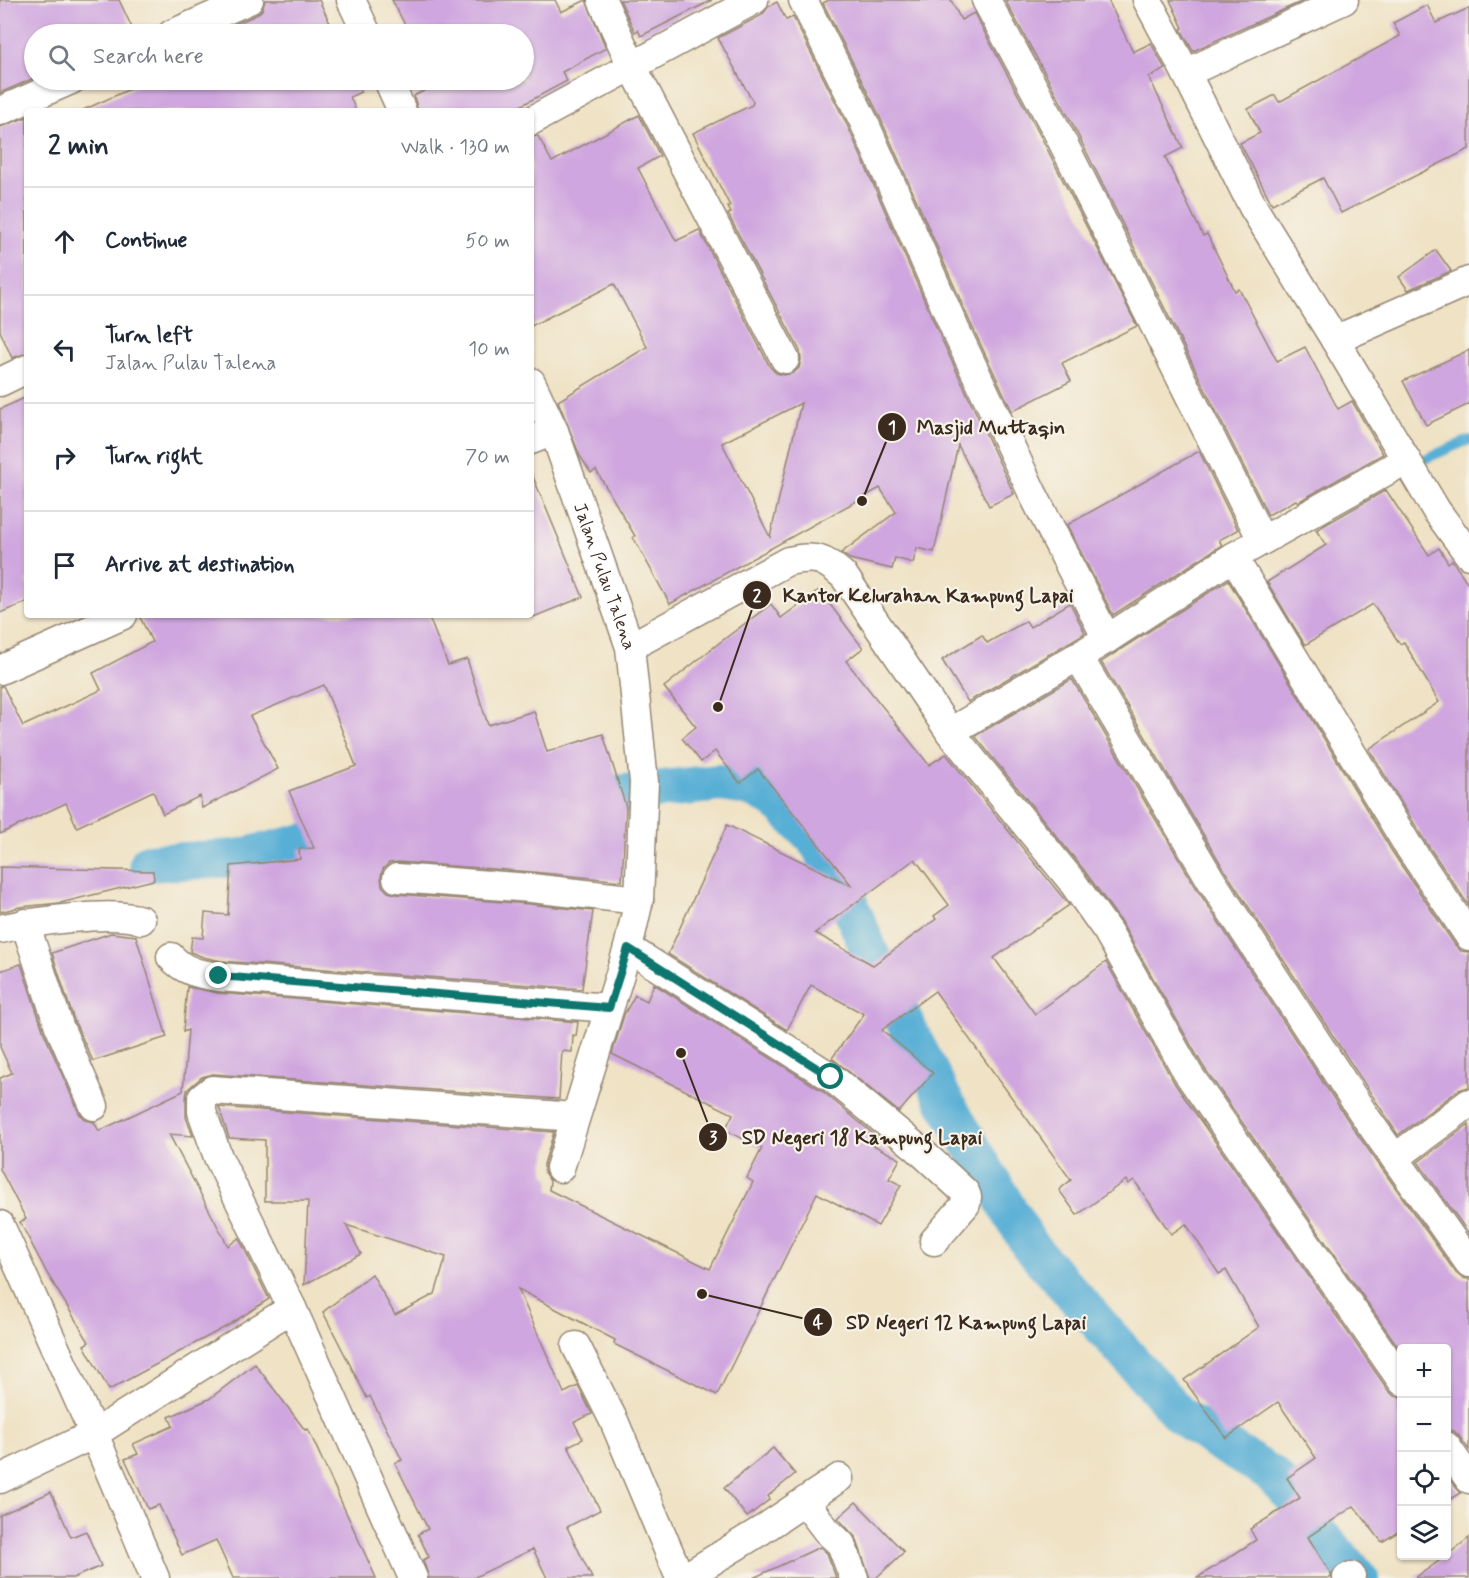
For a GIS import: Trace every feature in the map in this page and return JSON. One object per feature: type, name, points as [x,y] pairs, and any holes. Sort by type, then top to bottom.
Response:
[{"type":"street","points":[[195,24],[249,0]]},
{"type":"street","points":[[351,0],[362,24]]},
{"type":"street","points":[[602,0],[632,66],[785,359]]},
{"type":"street","points":[[534,119],[754,0]]},
{"type":"street","points":[[803,0],[864,122],[954,329],[1032,492],[1107,639]]},
{"type":"street","points":[[986,0],[1061,140],[1262,540]]},
{"type":"street","points":[[1147,0],[1253,207],[1436,510],[1469,555]]},
{"type":"street","points":[[1186,73],[1344,0]]},
{"type":"street","points":[[0,111],[48,90]]},
{"type":"street","points":[[393,90],[401,108]]},
{"type":"street","points":[[1335,340],[1469,281]]},
{"type":"street","points":[[0,382],[24,370]]},
{"type":"street","name":"Jalan Pulau Talena","points":[[534,396],[543,436],[630,647],[644,782],[639,900]]},
{"type":"street","points":[[950,732],[1107,639],[1233,557],[1406,460]]},
{"type":"street","points":[[1233,557],[1407,844],[1469,936]]},
{"type":"street","points":[[630,647],[788,561],[810,558],[827,562],[844,576],[950,732],[1071,880],[1108,932],[1189,1075],[1397,1375]]},
{"type":"street","points":[[0,670],[116,618]]},
{"type":"street","points":[[1078,656],[1212,880],[1395,1158],[1469,1263]]},
{"type":"street","points":[[397,878],[531,888],[639,900],[628,948],[560,1168]]},
{"type":"street","points":[[94,1106],[12,926],[113,916],[129,916],[141,920]]},
{"type":"street","points":[[628,948],[831,1077],[916,1147],[965,1192],[966,1203],[934,1241]]},
{"type":"street","points":[[171,957],[181,967],[197,974],[609,1008]]},
{"type":"street","points":[[413,1578],[292,1308],[218,1157],[202,1112],[202,1098],[212,1090],[575,1118]]},
{"type":"street","points":[[1395,1158],[1469,1103]]},
{"type":"street","points":[[0,1225],[94,1434],[155,1578]]},
{"type":"street","points":[[0,1479],[94,1434],[292,1308]]},
{"type":"street","points":[[576,1346],[614,1421],[682,1578],[805,1502],[839,1478]]},
{"type":"street","points":[[1450,1452],[1469,1479]]},
{"type":"street","points":[[805,1502],[827,1531],[841,1544],[854,1578]]},
{"type":"building","points":[[0,0],[119,0],[130,24],[24,24],[24,82],[0,93]]},
{"type":"building","points":[[265,0],[319,0],[330,24],[236,24],[262,10]]},
{"type":"building","points":[[392,0],[555,0],[561,12],[586,0],[606,48],[562,72],[567,81],[517,108],[417,108],[414,96],[425,90],[534,90],[534,24],[405,24]]},
{"type":"building","points":[[620,0],[712,0],[641,36],[638,30],[635,32]]},
{"type":"building","points":[[829,0],[951,0],[961,20],[974,13],[1041,137],[1137,326],[1062,363],[1071,381],[1012,411],[970,322],[879,115],[823,3]]},
{"type":"building","points":[[1005,0],[1108,0],[1133,52],[1151,43],[1165,69],[1149,77],[1183,148],[1165,157],[1203,236],[1207,234],[1235,291],[1239,289],[1277,361],[1305,347],[1338,409],[1352,401],[1383,454],[1298,502],[1296,500],[1268,515],[1071,121]]},
{"type":"building","points":[[1170,0],[1305,0],[1193,51],[1181,29],[1183,28]]},
{"type":"building","points":[[777,2],[786,20],[793,17],[849,129],[940,336],[1014,494],[989,506],[958,445],[934,552],[917,548],[913,563],[895,558],[892,569],[850,559],[841,553],[896,512],[880,488],[670,604],[633,537],[635,536],[596,470],[591,473],[580,456],[558,401],[647,347],[614,284],[534,324],[534,137],[538,136],[552,162],[639,115],[660,156],[638,168],[676,241],[699,230],[770,367],[776,373],[784,375],[793,373],[799,368],[800,351],[728,214],[731,213],[728,207],[730,206],[693,133],[752,105],[753,102],[718,38],[762,15],[769,6]],"holes":[[[801,403],[770,537],[722,443]]]},
{"type":"building","points":[[1427,5],[1436,23],[1469,8],[1469,149],[1341,213],[1323,178],[1272,204],[1240,143],[1260,133],[1248,109],[1275,95],[1279,102],[1400,36],[1393,23]]},
{"type":"building","points":[[128,90],[360,90],[361,92],[350,97],[355,108],[88,108]]},
{"type":"building","points":[[24,118],[24,354],[12,358],[0,331],[0,127]]},
{"type":"building","points":[[1436,250],[1451,271],[1408,290],[1399,277]]},
{"type":"building","points":[[1469,350],[1469,404],[1426,425],[1403,381]]},
{"type":"building","points":[[24,398],[24,603],[0,613],[0,409]]},
{"type":"building","points":[[1199,451],[1238,530],[1219,540],[1222,545],[1113,615],[1067,525]]},
{"type":"building","points":[[534,479],[583,597],[534,617]]},
{"type":"building","points":[[1386,490],[1429,555],[1439,548],[1448,563],[1452,560],[1469,585],[1469,906],[1421,835],[1369,749],[1439,702],[1404,642],[1400,644],[1373,604],[1305,645],[1267,582],[1326,545],[1316,530]]},
{"type":"building","points":[[1228,580],[1393,853],[1455,945],[1461,951],[1469,952],[1469,1087],[1459,1090],[1398,1135],[1225,871],[1101,662]]},
{"type":"building","points":[[819,590],[863,648],[846,661],[929,765],[946,754],[1069,905],[994,958],[1035,1014],[1106,962],[1175,1084],[1388,1390],[1397,1396],[1397,1533],[1382,1542],[1354,1506],[1308,1537],[1331,1574],[1331,1578],[1197,1578],[1256,1540],[1250,1529],[1300,1498],[1287,1478],[1316,1458],[1278,1402],[1226,1438],[1184,1380],[1259,1327],[1226,1270],[1219,1274],[1186,1224],[1171,1234],[1134,1180],[1128,1184],[1126,1180],[1077,1215],[1059,1190],[1071,1180],[935,991],[882,1030],[933,1073],[899,1112],[832,1058],[864,1014],[811,985],[787,1030],[668,954],[727,825],[852,886],[758,769],[740,783],[715,751],[701,762],[682,738],[696,727],[664,687],[771,604],[781,618]],"holes":[[[915,859],[949,905],[934,916],[936,919],[873,965],[815,933]]]},
{"type":"building","points":[[1070,603],[1085,633],[968,702],[942,660],[982,635],[987,643],[1026,621],[1030,627]]},
{"type":"building","points":[[140,618],[429,618],[448,665],[467,659],[488,725],[534,711],[547,752],[603,734],[626,807],[622,881],[398,862],[389,863],[383,869],[381,876],[382,886],[388,892],[396,894],[593,911],[582,989],[221,961],[190,952],[192,937],[203,938],[205,913],[228,915],[231,866],[300,859],[299,849],[314,848],[289,791],[356,766],[324,685],[250,716],[278,769],[202,808],[200,796],[163,814],[153,791],[77,827],[66,803],[0,834],[0,686],[3,686],[23,726],[101,690],[93,673],[152,642]]},
{"type":"building","points":[[1072,679],[1197,889],[1353,1128],[1456,1273],[1462,1278],[1469,1279],[1469,1450],[1459,1436],[1451,1431],[1451,1344],[1397,1345],[1203,1066],[1121,922],[1084,870],[975,736]]},
{"type":"building","points":[[0,867],[153,871],[154,880],[60,903],[20,907],[0,912]]},
{"type":"building","points":[[111,933],[136,936],[167,1037],[93,1061],[74,1020],[52,953]]},
{"type":"building","points":[[21,964],[44,1033],[79,1113],[85,1120],[94,1122],[99,1131],[183,1091],[188,1030],[183,1032],[187,987],[218,993],[578,1022],[576,1036],[573,1035],[572,1052],[562,1051],[559,1099],[213,1074],[202,1077],[187,1090],[186,1117],[193,1136],[169,1134],[228,1246],[239,1238],[269,1299],[229,1325],[109,1390],[84,1345],[89,1342],[48,1275],[20,1222],[26,1219],[0,1169],[0,1078],[12,1073],[0,1047],[0,971]]},
{"type":"building","points":[[654,984],[821,1090],[877,1137],[871,1144],[900,1159],[889,1179],[901,1185],[878,1226],[817,1193],[717,1395],[614,1344],[615,1340],[518,1289],[564,1393],[578,1386],[592,1414],[574,1422],[583,1439],[568,1446],[600,1510],[567,1527],[592,1578],[547,1578],[533,1549],[473,1578],[429,1578],[423,1560],[429,1557],[418,1534],[428,1529],[395,1463],[402,1460],[370,1396],[367,1398],[323,1312],[372,1274],[395,1315],[435,1294],[446,1257],[346,1225],[361,1254],[304,1285],[308,1201],[265,1201],[265,1140],[229,1138],[219,1107],[554,1132],[544,1164],[544,1172],[550,1181],[549,1190],[710,1269],[753,1182],[747,1178],[762,1148],[725,1130],[733,1114],[612,1054],[624,1015],[635,995],[647,1001]]},
{"type":"building","points":[[1469,1124],[1469,1234],[1418,1162]]},
{"type":"building","points":[[255,1364],[305,1430],[308,1429],[376,1578],[233,1578],[216,1540],[182,1555],[159,1505],[148,1509],[125,1459],[138,1454],[133,1444],[173,1426],[169,1417],[209,1399]]},
{"type":"building","points":[[773,1448],[795,1474],[768,1496],[770,1499],[747,1517],[724,1488]]},
{"type":"building","points":[[1451,1482],[1461,1493],[1451,1499]]},
{"type":"building","points":[[51,1492],[71,1537],[86,1531],[101,1566],[73,1578],[0,1578],[0,1515]]},
{"type":"building","points":[[856,1502],[904,1552],[876,1578],[870,1578],[856,1538],[838,1518]]},
{"type":"building","points":[[1469,1538],[1469,1578],[1415,1578],[1440,1560],[1451,1560],[1451,1552]]},
{"type":"building","points":[[820,1547],[827,1553],[836,1578],[753,1578]]},
{"type":"waterway","points":[[1420,461],[1469,440]]},
{"type":"waterway","points":[[570,799],[720,783],[749,787],[774,799],[815,839],[839,880],[872,957],[944,1100],[1030,1246],[1179,1414],[1210,1437],[1271,1474],[1294,1498],[1308,1522],[1360,1578]]},
{"type":"waterway","points":[[148,863],[238,858],[359,829]]},
{"type":"place","name":"Masjid Muttaqin","points":[[862,501]]},
{"type":"place","name":"Kantor Kelurahan Kampung Lapai","points":[[718,707]]},
{"type":"place","name":"SD Negeri 18 Kampung Lapai","points":[[681,1053]]},
{"type":"place","name":"SD Negeri 12 Kampung Lapai","points":[[702,1294]]},
{"type":"route","points":[[219,976],[609,1008],[628,948],[726,1008],[831,1077]]}]
